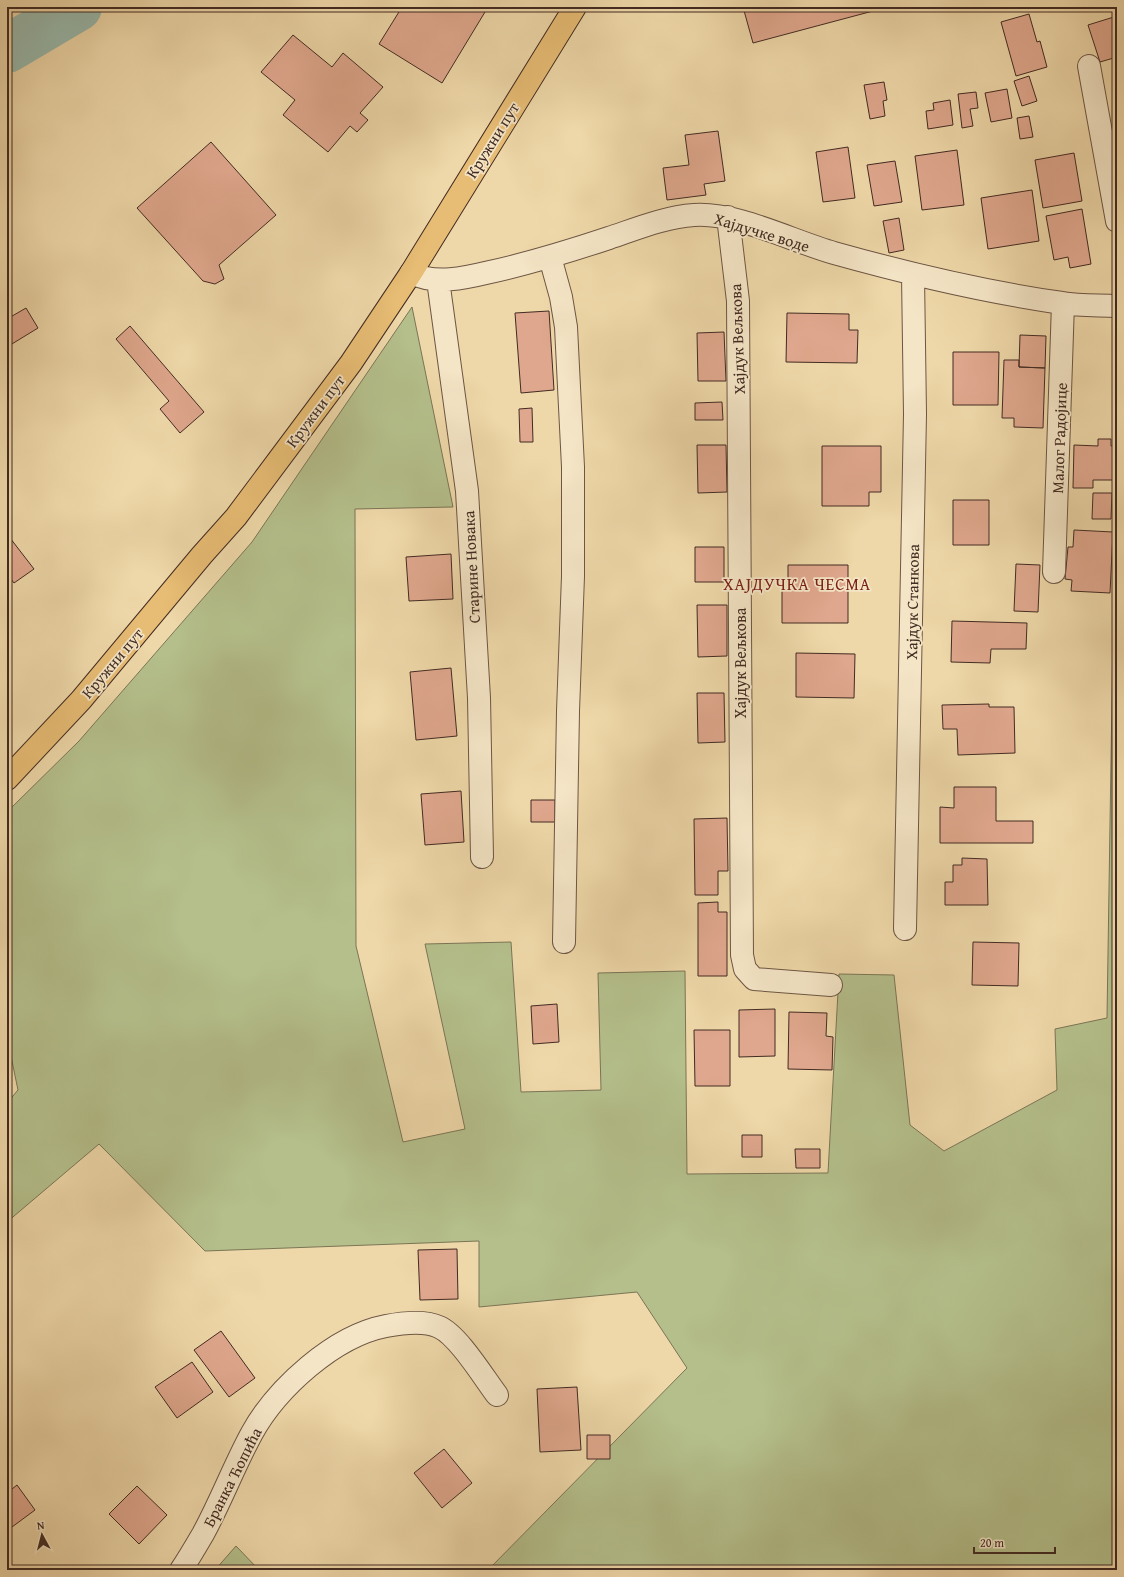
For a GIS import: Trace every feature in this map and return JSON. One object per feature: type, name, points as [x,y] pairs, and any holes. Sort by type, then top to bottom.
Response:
[{"type":"main road","name":"Кружни пут","points":[[7,779],[81,700],[202,555],[236,517],[351,363],[411,273],[575,7]]},
{"type":"street","points":[[1089,66],[1117,221]]},
{"type":"street","name":"Хајдучке воде","points":[[411,273],[417,276],[438,280],[464,278],[550,257],[667,220],[692,215],[728,217],[810,246],[913,275],[1064,303],[1117,306]]},
{"type":"street","name":"Хајдук Вељкова","points":[[728,217],[738,301],[742,955],[744,969],[754,979],[831,985]]},
{"type":"street","points":[[550,257],[561,297],[566,327],[573,467],[573,576],[568,711],[564,942]]},
{"type":"street","name":"Хајдук Станкова","points":[[905,929],[916,414],[913,275]]},
{"type":"street","name":"Старине Новака","points":[[438,280],[467,491],[479,698],[482,857]]},
{"type":"street","name":"Малог Радојице","points":[[1054,572],[1064,303]]},
{"type":"street","name":"Бранка Ћопића","points":[[181,1570],[204,1533],[253,1432],[280,1395],[297,1377],[317,1360],[349,1339],[368,1330],[396,1324],[427,1323],[440,1327],[453,1336],[497,1396]]},
{"type":"green space","points":[[412,307],[453,507],[355,509],[356,946],[403,1142],[465,1129],[425,944],[511,942],[521,1092],[601,1090],[598,973],[685,971],[687,1174],[828,1173],[839,974],[894,975],[910,1125],[944,1151],[1057,1090],[1055,1029],[1107,1018],[1113,632],[1117,632],[1117,1570],[488,1570],[687,1368],[637,1292],[479,1307],[479,1241],[205,1251],[99,1144],[7,1222],[7,1103],[18,1090],[7,1037],[7,812],[79,741],[252,542]]},
{"type":"green space","points":[[236,1546],[259,1570],[215,1570]]},
{"type":"building","points":[[402,7],[488,7],[442,83],[379,44]]},
{"type":"building","points":[[743,7],[888,7],[753,43]]},
{"type":"building","points":[[1029,14],[1037,42],[1040,41],[1047,67],[1016,76],[1001,22]]},
{"type":"building","points":[[1117,16],[1117,57],[1100,62],[1088,25]]},
{"type":"building","points":[[293,35],[332,67],[343,53],[383,87],[360,113],[368,120],[357,132],[350,126],[328,152],[283,115],[295,100],[261,72]]},
{"type":"building","points":[[1029,76],[1037,101],[1022,106],[1014,81]]},
{"type":"building","points":[[884,82],[887,100],[883,101],[885,116],[870,119],[864,85]]},
{"type":"building","points":[[1007,89],[1012,118],[991,122],[985,93]]},
{"type":"building","points":[[976,92],[978,108],[970,109],[973,126],[962,128],[958,94]]},
{"type":"building","points":[[950,100],[953,125],[928,129],[926,111],[934,110],[933,103]]},
{"type":"building","points":[[1029,116],[1033,137],[1020,139],[1017,118]]},
{"type":"building","points":[[718,131],[725,181],[704,184],[706,195],[667,200],[663,168],[689,165],[685,135]]},
{"type":"building","points":[[211,142],[276,215],[219,265],[224,279],[215,284],[203,281],[137,208]]},
{"type":"building","points":[[848,147],[855,198],[823,202],[816,152]]},
{"type":"building","points":[[957,150],[964,205],[922,210],[915,156]]},
{"type":"building","points":[[1074,153],[1082,201],[1043,208],[1035,160]]},
{"type":"building","points":[[895,161],[902,202],[874,206],[867,165]]},
{"type":"building","points":[[1032,190],[1039,241],[988,249],[981,198]]},
{"type":"building","points":[[1082,209],[1091,264],[1070,268],[1068,257],[1054,260],[1046,216]]},
{"type":"building","points":[[899,218],[904,250],[889,253],[883,221]]},
{"type":"building","points":[[26,308],[38,328],[7,347],[7,319]]},
{"type":"building","points":[[549,311],[554,390],[521,393],[515,313]]},
{"type":"building","points":[[787,313],[849,314],[849,330],[858,330],[857,363],[786,362]]},
{"type":"building","points":[[130,326],[204,412],[180,433],[160,409],[169,401],[116,339]]},
{"type":"building","points":[[724,332],[726,381],[698,381],[697,333]]},
{"type":"building","points":[[1020,335],[1046,336],[1045,368],[1019,367]]},
{"type":"building","points":[[953,352],[999,352],[998,405],[953,405]]},
{"type":"building","points":[[1004,360],[1019,360],[1019,367],[1045,368],[1043,428],[1014,427],[1014,418],[1002,418]]},
{"type":"building","points":[[722,402],[723,420],[695,420],[695,403]]},
{"type":"building","points":[[532,408],[533,442],[520,442],[519,409]]},
{"type":"building","points":[[1098,439],[1111,439],[1111,446],[1117,446],[1116,480],[1093,480],[1093,488],[1073,488],[1074,445],[1098,446]]},
{"type":"building","points":[[697,445],[726,445],[727,492],[698,493]]},
{"type":"building","points":[[822,446],[881,446],[881,492],[869,492],[869,506],[822,506]]},
{"type":"building","points":[[1093,493],[1112,493],[1111,519],[1092,519]]},
{"type":"building","points":[[953,500],[989,500],[989,545],[953,545]]},
{"type":"building","points":[[1074,530],[1113,532],[1110,593],[1071,591],[1072,580],[1065,579],[1068,547],[1073,547]]},
{"type":"building","points":[[7,534],[34,569],[14,583],[7,574]]},
{"type":"building","points":[[695,547],[724,547],[724,582],[695,582]]},
{"type":"building","points":[[451,554],[453,599],[409,601],[406,557]]},
{"type":"building","points":[[1016,564],[1040,565],[1038,612],[1014,611]]},
{"type":"building","points":[[788,565],[848,565],[848,623],[782,623],[782,589],[788,589]]},
{"type":"building","points":[[697,605],[727,605],[727,656],[698,657]]},
{"type":"building","points":[[952,621],[1027,623],[1026,649],[991,649],[990,663],[951,662]]},
{"type":"building","points":[[796,653],[855,654],[854,698],[796,697]]},
{"type":"building","points":[[451,668],[457,736],[416,740],[410,672]]},
{"type":"building","points":[[697,693],[724,693],[725,742],[698,743]]},
{"type":"building","points":[[989,704],[989,707],[1014,707],[1015,753],[958,755],[957,729],[943,729],[942,705]]},
{"type":"building","points":[[954,787],[996,787],[996,821],[1033,821],[1033,843],[940,843],[940,807],[954,808]]},
{"type":"building","points":[[461,791],[464,842],[425,845],[421,794]]},
{"type":"building","points":[[531,800],[555,800],[555,822],[531,822]]},
{"type":"building","points":[[727,818],[728,871],[718,871],[718,895],[695,895],[694,819]]},
{"type":"building","points":[[962,858],[987,859],[988,905],[945,905],[945,882],[953,882],[953,865],[962,865]]},
{"type":"building","points":[[718,902],[718,912],[727,912],[727,976],[698,976],[698,903]]},
{"type":"building","points":[[973,942],[1019,943],[1018,986],[972,985]]},
{"type":"building","points":[[557,1004],[559,1042],[533,1044],[531,1006]]},
{"type":"building","points":[[775,1009],[775,1056],[739,1057],[739,1010]]},
{"type":"building","points":[[789,1012],[827,1013],[826,1036],[833,1037],[832,1070],[788,1069]]},
{"type":"building","points":[[694,1030],[730,1030],[730,1086],[695,1086]]},
{"type":"building","points":[[742,1135],[762,1135],[762,1157],[742,1157]]},
{"type":"building","points":[[795,1149],[820,1149],[820,1168],[796,1168]]},
{"type":"building","points":[[457,1249],[458,1299],[420,1300],[418,1250]]},
{"type":"building","points":[[221,1331],[255,1378],[229,1397],[194,1350]]},
{"type":"building","points":[[192,1362],[213,1392],[177,1418],[155,1387]]},
{"type":"building","points":[[577,1387],[581,1450],[540,1452],[537,1389]]},
{"type":"building","points":[[587,1435],[610,1435],[610,1459],[587,1459]]},
{"type":"building","points":[[444,1449],[472,1483],[442,1508],[414,1473]]},
{"type":"building","points":[[17,1485],[35,1510],[12,1527],[7,1520],[7,1493]]},
{"type":"building","points":[[137,1486],[167,1515],[139,1544],[109,1514]]},
{"type":"waterway","points":[[7,49],[78,7]]},
{"type":"district","name":"ХАЈДУЧКА ЧЕСМА","points":[[797,584]]}]
